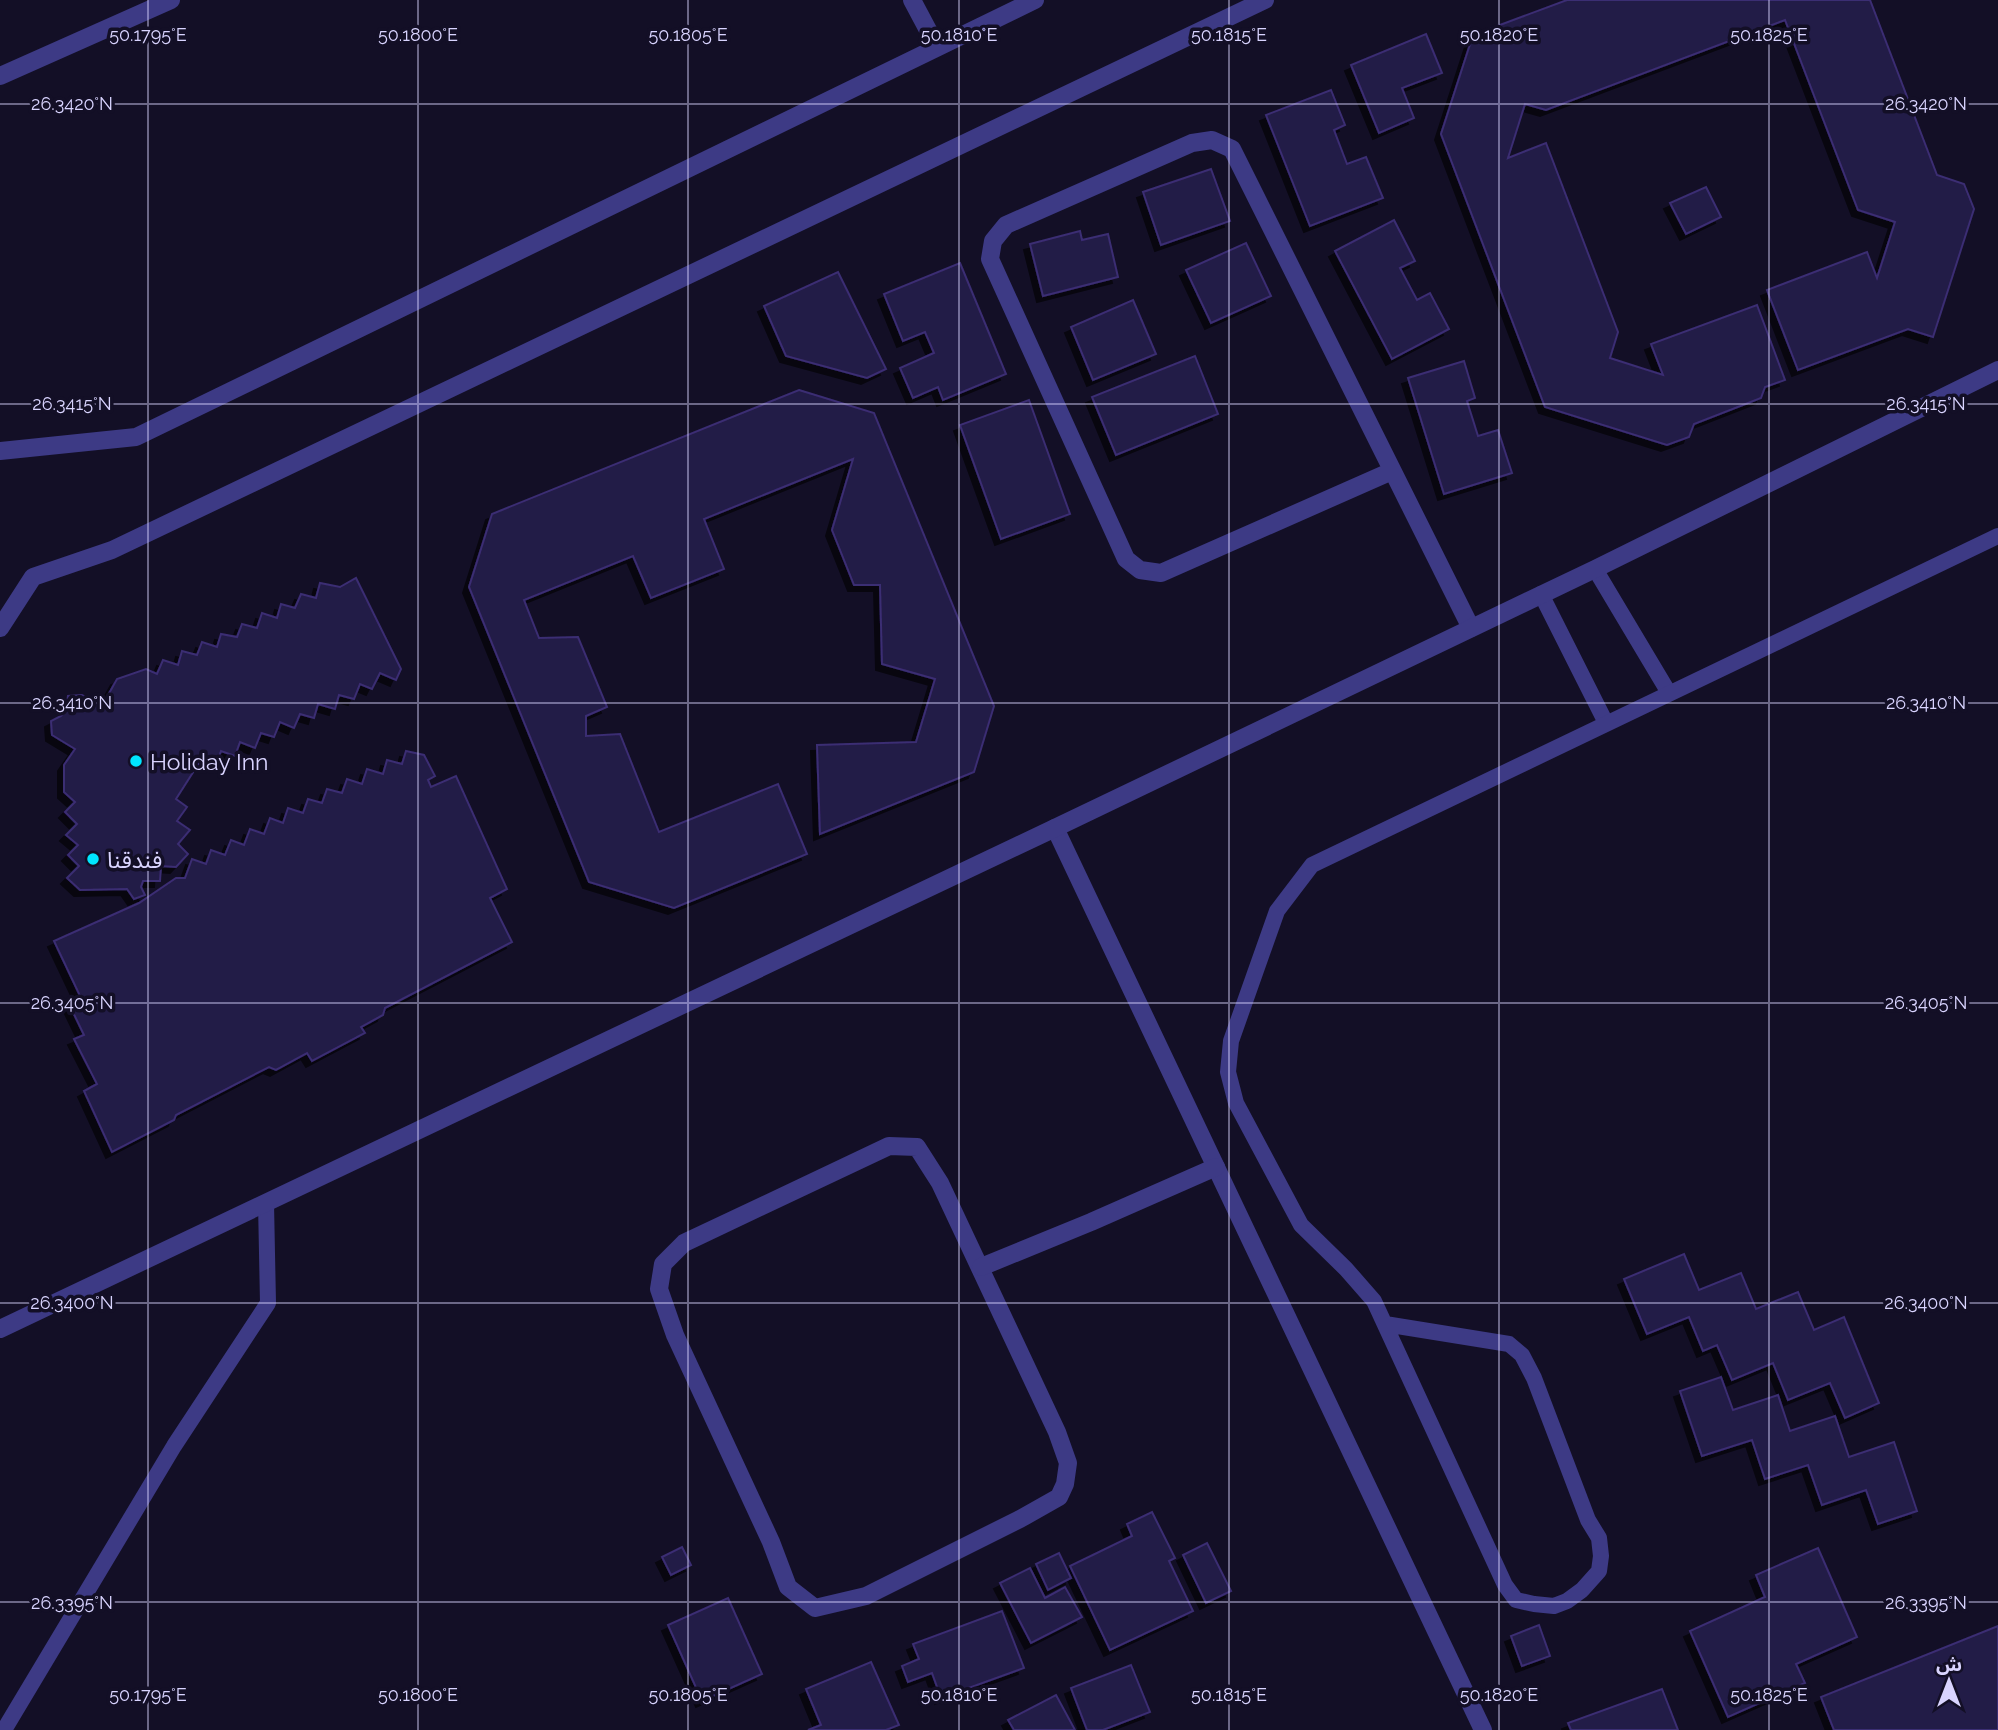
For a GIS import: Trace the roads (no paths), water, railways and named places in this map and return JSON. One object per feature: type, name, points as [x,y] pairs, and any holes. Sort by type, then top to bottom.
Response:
[{"type":"street","points":[[0,76],[170,0]]},
{"type":"street","points":[[912,0],[937,47]]},
{"type":"street","points":[[0,451],[136,437],[1035,0]]},
{"type":"street","points":[[0,628],[33,577],[112,550],[1265,0]]},
{"type":"street","points":[[1392,471],[1161,573],[1140,570],[1126,559],[990,259],[993,241],[1006,225],[1192,143],[1212,140],[1232,149],[1471,628]]},
{"type":"street","points":[[0,1329],[1595,569],[1998,370]]},
{"type":"street","points":[[1055,828],[1483,1730]]},
{"type":"street","points":[[889,1146],[917,1147],[940,1183],[981,1267],[1057,1432],[1068,1463],[1065,1484],[1059,1497],[866,1596],[815,1608],[788,1587],[771,1542],[675,1335],[659,1289],[663,1264],[684,1243],[889,1146]]},
{"type":"street","points":[[981,1267],[1216,1167]]},
{"type":"lane","points":[[1385,1324],[1509,1344],[1522,1355],[1534,1378],[1588,1520],[1599,1538],[1599,1571],[1582,1590],[1567,1601],[1554,1606],[1517,1600],[1505,1585],[1374,1301],[1301,1225],[1236,1103],[1228,1073],[1231,1041],[1277,911],[1312,865],[1998,536]]},
{"type":"lane","points":[[1595,569],[1669,693]]},
{"type":"lane","points":[[1541,594],[1606,723]]},
{"type":"lane","points":[[4,1730],[174,1446],[268,1303],[265,1203]]},
{"type":"place","name":"Holiday Inn","points":[[136,761]]},
{"type":"place","name":"فندقنا","points":[[93,859]]}]
